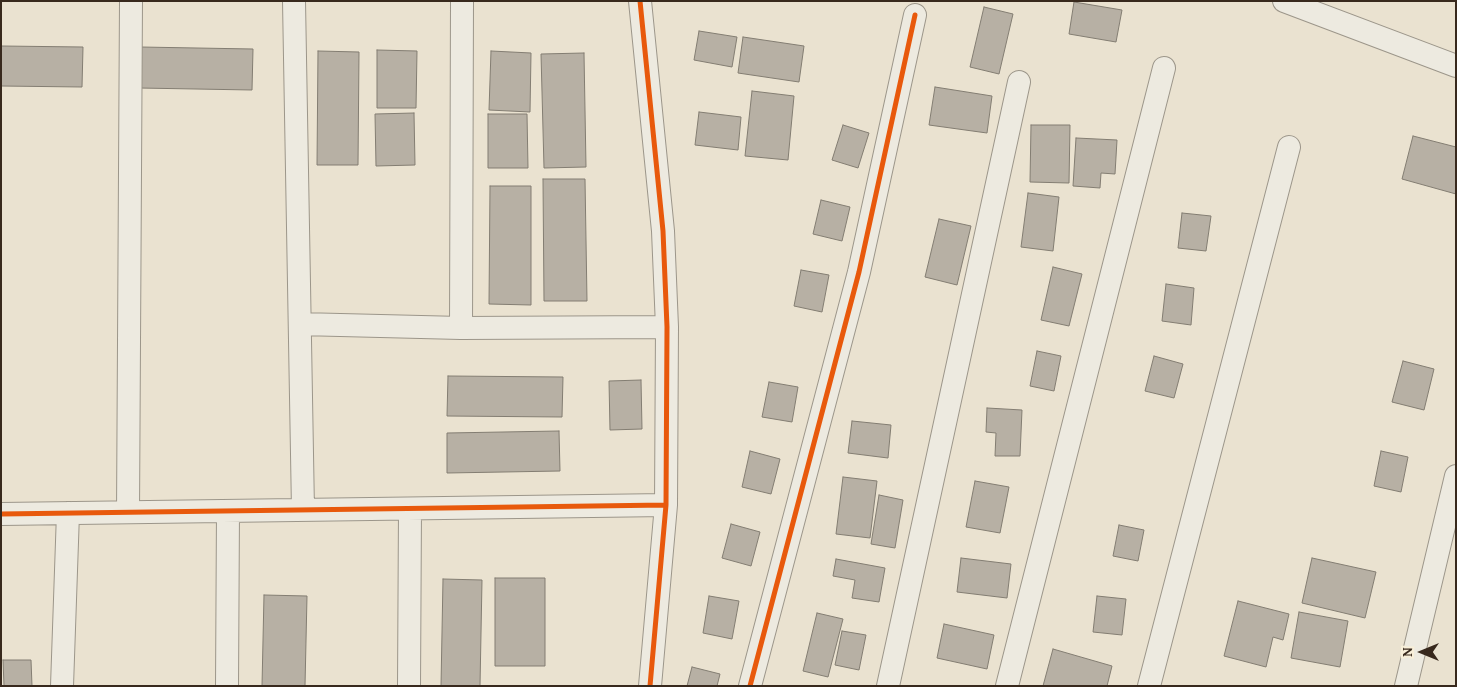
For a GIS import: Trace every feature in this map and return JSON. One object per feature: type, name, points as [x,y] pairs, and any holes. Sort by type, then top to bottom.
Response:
[{"type":"street","points":[[128,512],[131,1]]},
{"type":"street","points":[[294,1],[303,510]]},
{"type":"street","points":[[460,328],[462,1]]},
{"type":"street","points":[[640,1],[663,231],[667,327],[666,505],[650,686]]},
{"type":"street","points":[[1284,1],[1456,66]]},
{"type":"street","points":[[750,686],[859,272],[915,15]]},
{"type":"street","points":[[1007,686],[1164,68]]},
{"type":"street","points":[[888,686],[1019,82]]},
{"type":"street","points":[[1149,686],[1289,147]]},
{"type":"street","points":[[300,324],[460,328],[667,327]]},
{"type":"street","points":[[1406,686],[1456,476]]},
{"type":"street","points":[[1,514],[666,505]]},
{"type":"street","points":[[409,686],[410,509]]},
{"type":"street","points":[[227,686],[228,511]]},
{"type":"street","points":[[62,686],[68,513]]},
{"type":"building","points":[[1074,2],[1122,10],[1116,42],[1069,34]]},
{"type":"building","points":[[984,7],[1013,14],[999,74],[970,67]]},
{"type":"building","points":[[699,31],[737,37],[732,67],[694,60]]},
{"type":"building","points":[[743,37],[804,46],[799,82],[738,73]]},
{"type":"building","points":[[1,46],[83,47],[82,87],[1,86]]},
{"type":"building","points":[[140,47],[253,49],[252,90],[139,88]]},
{"type":"building","points":[[377,50],[417,51],[416,108],[377,108]]},
{"type":"building","points":[[318,51],[359,52],[358,165],[317,165]]},
{"type":"building","points":[[491,51],[531,53],[530,112],[489,110]]},
{"type":"building","points":[[584,53],[586,167],[544,168],[541,54]]},
{"type":"building","points":[[935,87],[992,96],[987,133],[929,125]]},
{"type":"building","points":[[752,91],[794,96],[788,160],[745,156]]},
{"type":"building","points":[[699,112],[741,117],[738,150],[695,145]]},
{"type":"building","points":[[414,113],[415,165],[376,166],[375,114]]},
{"type":"building","points":[[488,114],[527,114],[528,168],[488,168]]},
{"type":"building","points":[[843,125],[869,133],[858,168],[832,160]]},
{"type":"building","points":[[1031,125],[1070,125],[1069,183],[1030,182]]},
{"type":"building","points":[[1413,136],[1456,147],[1456,194],[1402,179]]},
{"type":"building","points":[[1076,138],[1117,140],[1115,174],[1101,173],[1100,188],[1073,186]]},
{"type":"building","points":[[543,179],[585,179],[587,301],[544,301]]},
{"type":"building","points":[[490,186],[531,186],[531,305],[489,304]]},
{"type":"building","points":[[1028,193],[1059,197],[1053,251],[1021,247]]},
{"type":"building","points":[[821,200],[850,207],[842,241],[813,234]]},
{"type":"building","points":[[1182,213],[1211,216],[1206,251],[1178,248]]},
{"type":"building","points":[[939,219],[971,226],[957,285],[925,277]]},
{"type":"building","points":[[1053,267],[1082,274],[1069,326],[1041,320]]},
{"type":"building","points":[[801,270],[829,275],[822,312],[794,306]]},
{"type":"building","points":[[1166,284],[1194,288],[1191,325],[1162,321]]},
{"type":"building","points":[[1037,351],[1061,356],[1054,391],[1030,386]]},
{"type":"building","points":[[1154,356],[1183,364],[1174,398],[1145,391]]},
{"type":"building","points":[[1403,361],[1434,369],[1424,410],[1392,402]]},
{"type":"building","points":[[448,376],[563,377],[562,417],[447,416]]},
{"type":"building","points":[[641,380],[642,429],[610,430],[609,381]]},
{"type":"building","points":[[769,382],[798,387],[792,422],[762,417]]},
{"type":"building","points":[[987,408],[1022,410],[1020,456],[995,456],[996,433],[986,432]]},
{"type":"building","points":[[852,421],[891,425],[888,458],[848,453]]},
{"type":"building","points":[[559,431],[560,471],[447,473],[447,433]]},
{"type":"building","points":[[750,451],[780,459],[771,494],[742,487]]},
{"type":"building","points":[[1381,451],[1408,457],[1401,492],[1374,486]]},
{"type":"building","points":[[843,477],[877,481],[870,538],[836,534]]},
{"type":"building","points":[[975,481],[1009,487],[1000,533],[966,527]]},
{"type":"building","points":[[879,495],[903,500],[895,548],[871,544]]},
{"type":"building","points":[[731,524],[760,532],[751,566],[722,558]]},
{"type":"building","points":[[1119,525],[1144,530],[1138,561],[1113,556]]},
{"type":"building","points":[[961,558],[1011,564],[1007,598],[957,592]]},
{"type":"building","points":[[1312,558],[1376,572],[1365,618],[1302,603]]},
{"type":"building","points":[[836,559],[885,568],[879,602],[852,598],[855,580],[833,576]]},
{"type":"building","points":[[495,578],[545,578],[545,666],[495,666]]},
{"type":"building","points":[[443,579],[482,580],[480,686],[441,686]]},
{"type":"building","points":[[264,595],[307,596],[305,686],[262,686]]},
{"type":"building","points":[[709,596],[739,601],[732,639],[703,633]]},
{"type":"building","points":[[1097,596],[1126,599],[1122,635],[1093,632]]},
{"type":"building","points":[[1238,601],[1289,614],[1283,640],[1273,637],[1266,667],[1224,656]]},
{"type":"building","points":[[1299,612],[1348,621],[1340,667],[1291,658]]},
{"type":"building","points":[[817,613],[843,619],[828,677],[803,671]]},
{"type":"building","points":[[944,624],[994,635],[987,669],[937,658]]},
{"type":"building","points":[[842,631],[866,635],[859,670],[835,665]]},
{"type":"building","points":[[1053,649],[1112,666],[1107,686],[1043,686]]},
{"type":"building","points":[[3,660],[31,660],[32,686],[4,686]]},
{"type":"building","points":[[692,667],[720,674],[717,686],[687,686]]},
{"type":"cycle path","points":[[640,1],[663,231],[667,327],[666,505],[650,686]]},
{"type":"cycle path","points":[[750,686],[859,272],[915,15]]},
{"type":"cycle path","points":[[1,514],[666,505]]}]
